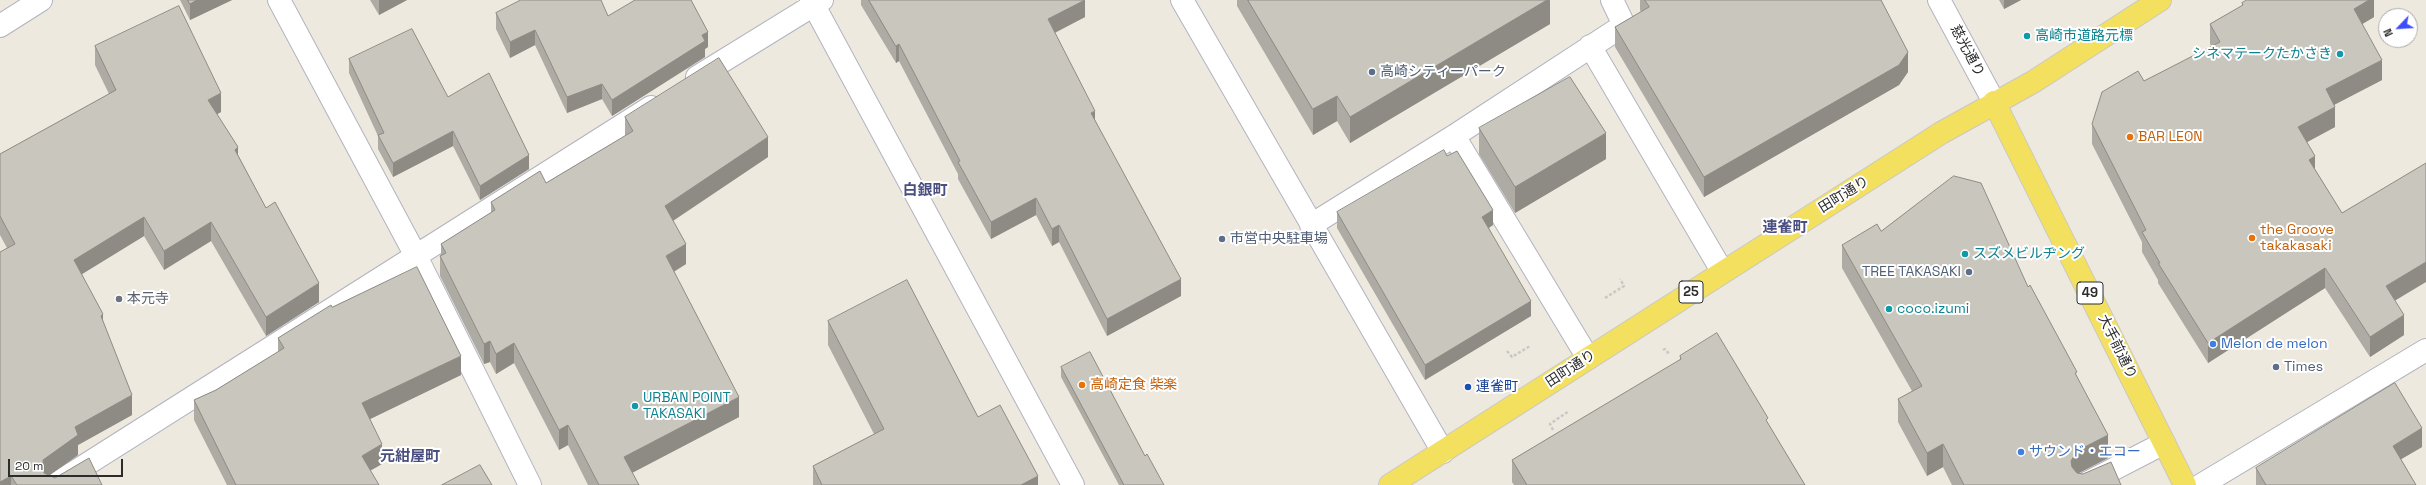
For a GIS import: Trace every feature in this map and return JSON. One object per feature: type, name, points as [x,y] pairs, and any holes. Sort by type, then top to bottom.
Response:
[{"type":"main road","name":"田町通り","points":[[1390,485],[1722,271],[1994,102],[2032,82],[2160,0]]},
{"type":"main road","name":"大手前通り","points":[[1994,102],[2185,485]]},
{"type":"street","points":[[0,26],[41,0]]},
{"type":"street","points":[[279,0],[416,256],[530,485]]},
{"type":"street","points":[[1182,0],[1443,452]]},
{"type":"street","points":[[1311,225],[1454,136],[1624,25],[1612,0]]},
{"type":"street","name":"慈光通り","points":[[1939,0],[1994,102]]},
{"type":"street","points":[[54,485],[816,2],[1073,485]]},
{"type":"street","points":[[1590,46],[1722,271]]},
{"type":"street","points":[[1454,136],[1588,358]]},
{"type":"street","points":[[2201,485],[2426,350]]},
{"type":"street","points":[[2083,485],[2164,443]]},
{"type":"path","points":[[1605,298],[1624,286],[1620,279]]},
{"type":"path","points":[[1507,350],[1512,358],[1530,346]]},
{"type":"path","points":[[1665,349],[1670,355]]},
{"type":"path","points":[[1553,430],[1550,424],[1569,411]]},
{"type":"building","points":[[188,0],[197,0],[190,4]]},
{"type":"building","points":[[521,0],[601,0],[608,16],[635,0],[691,0],[708,32],[702,35],[705,41],[612,100],[602,84],[567,97],[535,30],[510,42],[496,13]]},
{"type":"building","points":[[869,0],[1085,0],[1048,19],[1095,111],[1091,113],[1181,279],[1107,319],[1059,225],[1052,229],[1036,198],[991,222],[958,162],[960,161],[899,44],[896,46]]},
{"type":"building","name":"高崎シティーパーク","points":[[1248,0],[1547,0],[1350,117],[1337,96],[1313,109]]},
{"type":"building","points":[[1645,0],[1881,0],[1908,52],[1899,65],[1704,177],[1615,27],[1649,7]]},
{"type":"building","points":[[2247,0],[2369,0],[2354,9],[2382,60],[2326,89],[2335,107],[2298,127],[2315,156],[2309,160],[2342,213],[2426,163],[2426,262],[2386,286],[2404,315],[2370,337],[2325,268],[2208,343],[2158,263],[2160,263],[2142,232],[2146,230],[2092,124],[2102,92],[2138,71],[2144,81],[2220,42],[2210,24],[2243,5],[2242,3]]},
{"type":"building","points":[[179,6],[221,93],[208,100],[238,147],[235,150],[266,208],[275,202],[319,283],[266,317],[211,222],[164,251],[144,217],[74,260],[103,314],[101,316],[132,395],[75,427],[78,435],[43,460],[44,473],[55,478],[89,458],[102,485],[17,485],[11,476],[0,482],[0,252],[15,244],[0,216],[0,154],[116,90],[95,46]]},
{"type":"building","points":[[412,29],[448,97],[489,73],[529,155],[480,186],[453,131],[393,163],[378,135],[384,133],[349,59]]},
{"type":"building","points":[[719,58],[768,137],[665,206],[686,244],[666,256],[739,397],[624,457],[639,485],[599,485],[568,425],[559,430],[514,343],[496,354],[490,341],[484,344],[440,256],[446,253],[441,244],[495,210],[491,202],[540,171],[546,183],[633,131],[625,117]]},
{"type":"building","points":[[1570,77],[1606,133],[1515,187],[1479,128]]},
{"type":"building","points":[[1444,150],[1447,156],[1457,151],[1493,210],[1482,217],[1531,301],[1425,365],[1337,212]]},
{"type":"building","points":[[1954,176],[1981,183],[2028,287],[2030,285],[2077,372],[2075,373],[2108,435],[2077,451],[2071,461],[2072,467],[2077,473],[2083,474],[2111,462],[2121,485],[1964,485],[1943,444],[1927,453],[1898,399],[1922,386],[1842,245],[1877,224],[1881,231]]},
{"type":"building","points":[[417,267],[461,356],[362,403],[382,444],[362,456],[379,485],[236,485],[194,400],[216,390],[284,348],[278,338],[331,305],[332,307]]},
{"type":"building","points":[[907,280],[978,417],[1000,405],[1038,476],[1021,485],[822,485],[813,466],[884,429],[828,321]]},
{"type":"building","points":[[1717,333],[1768,418],[1766,420],[1805,485],[1527,485],[1512,460],[1681,359],[1680,356]]},
{"type":"building","points":[[1090,352],[1145,456],[1147,454],[1164,485],[1124,485],[1061,367]]},
{"type":"building","points":[[2395,383],[2422,428],[2393,446],[2416,485],[2266,485],[2256,468]]},
{"type":"building","points":[[480,465],[492,485],[442,485]]},
{"type":"place","name":"高崎市道路元標","points":[[2027,36]]},
{"type":"place","name":"シネマテークたかさき","points":[[2340,54]]},
{"type":"place","name":"高崎シティーパーク","points":[[1372,72]]},
{"type":"place","name":"BAR LEON","points":[[2130,137]]},
{"type":"place","name":"the Groove takakasaki","points":[[2252,238]]},
{"type":"place","name":"市営中央駐車場","points":[[1222,239]]},
{"type":"place","name":"スズメビルヂング","points":[[1965,254]]},
{"type":"place","name":"TREE TAKASAKI","points":[[1969,272]]},
{"type":"place","name":"本元寺","points":[[119,299]]},
{"type":"place","name":"coco.izumi","points":[[1889,309]]},
{"type":"place","name":"Melon de melon","points":[[2213,344]]},
{"type":"place","name":"Times","points":[[2276,367]]},
{"type":"place","name":"高崎定食 柴楽","points":[[1082,385]]},
{"type":"place","name":"連雀町","points":[[1468,387]]},
{"type":"place","name":"URBAN POINT TAKASAKI","points":[[635,406]]},
{"type":"place","name":"サウンド・エコー","points":[[2021,452]]},
{"type":"district","name":"白銀町","points":[[925,191]]},
{"type":"district","name":"連雀町","points":[[1785,228]]},
{"type":"district","name":"元紺屋町","points":[[410,457]]}]
